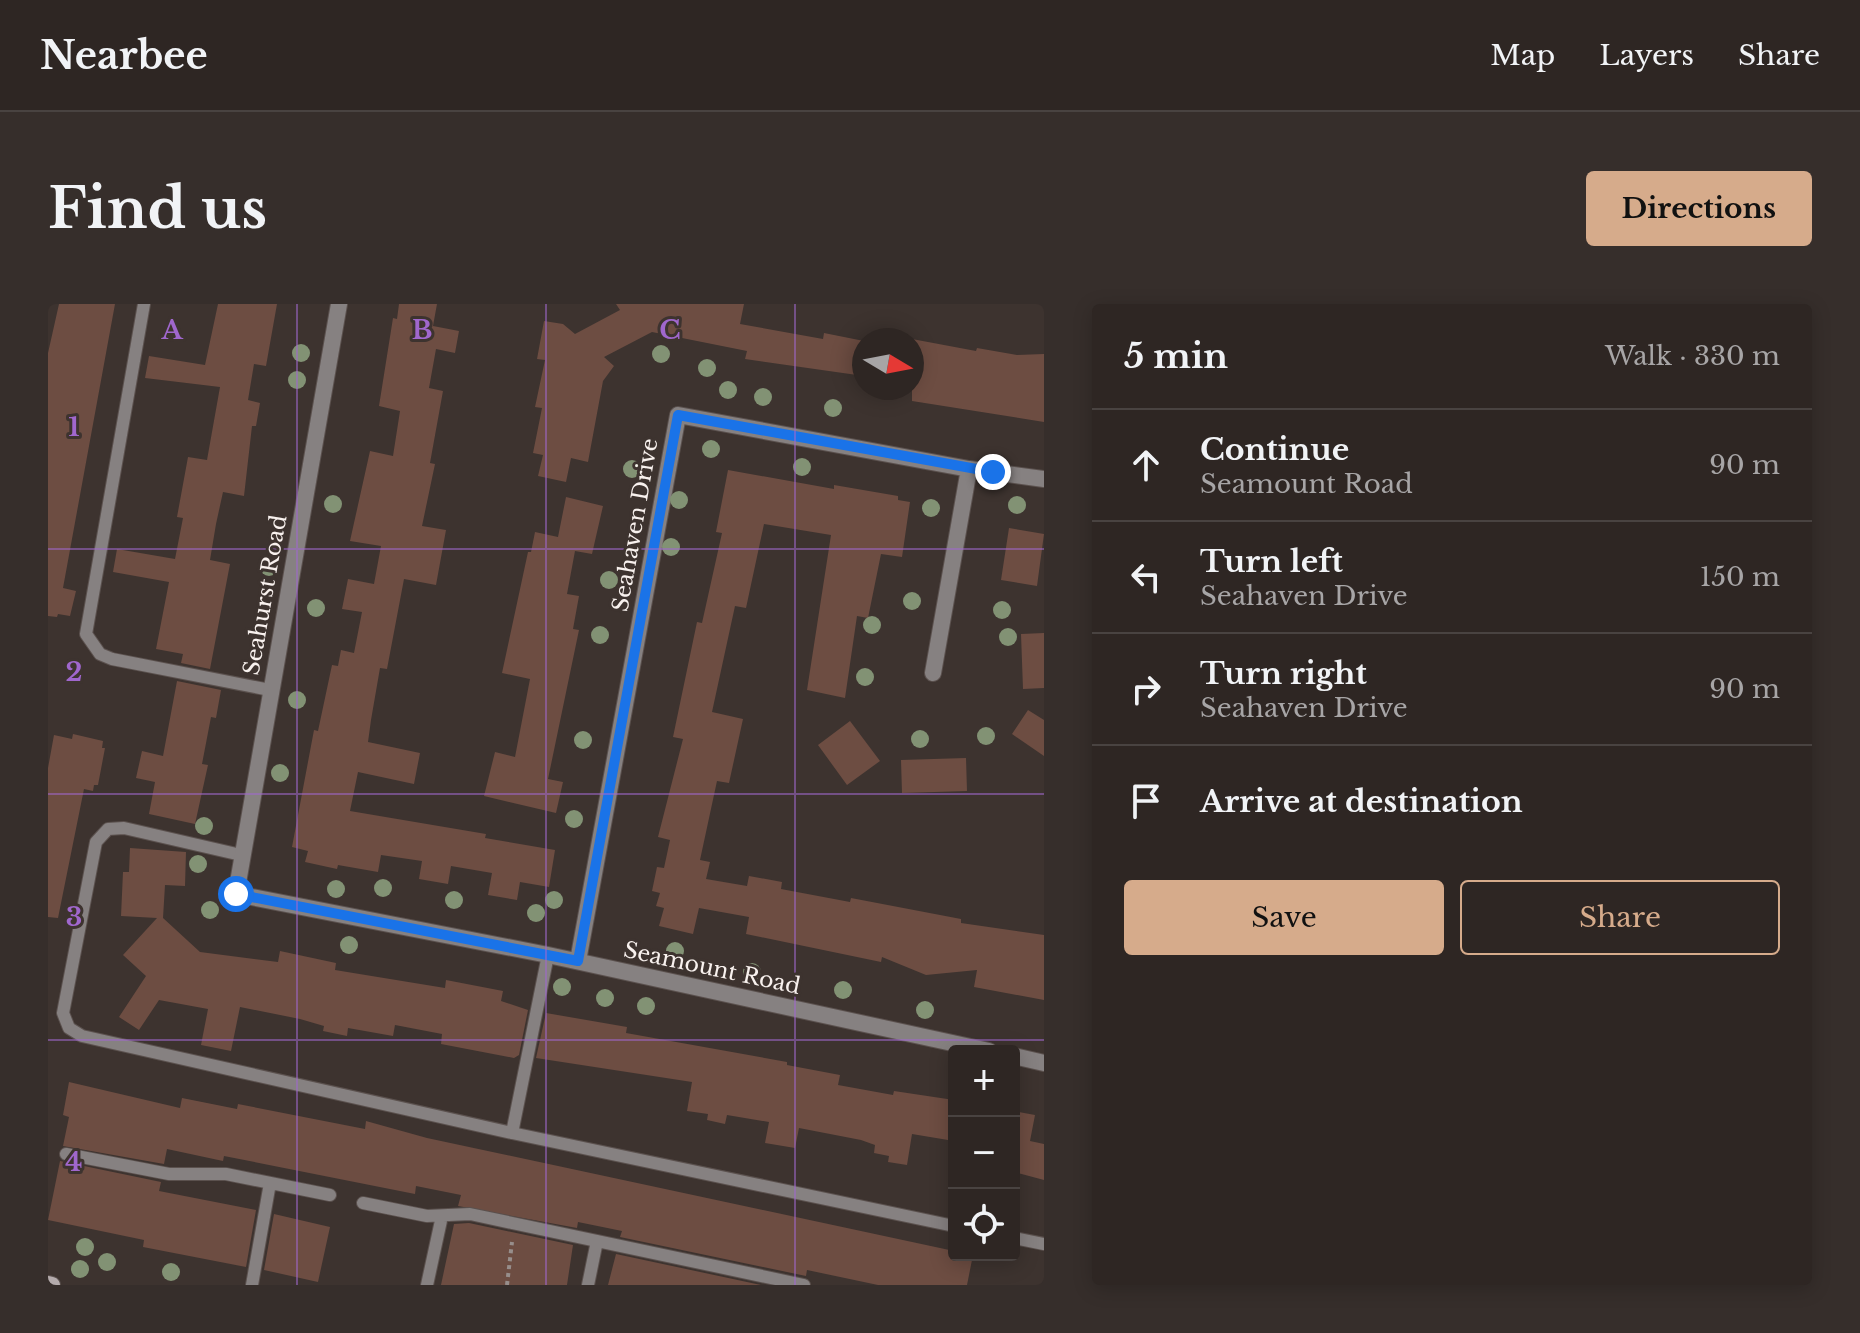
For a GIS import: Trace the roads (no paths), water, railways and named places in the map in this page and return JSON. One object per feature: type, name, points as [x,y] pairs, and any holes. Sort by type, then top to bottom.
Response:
[{"type":"street","name":"Seahurst Road","points":[[236,894],[339,304]]},
{"type":"street","name":"Seahaven Drive","points":[[578,961],[678,415],[969,469],[1044,479]]},
{"type":"street","points":[[933,673],[969,469]]},
{"type":"street","name":"Seamount Road","points":[[236,894],[578,961],[962,1045]]},
{"type":"street","points":[[1020,1057],[1044,1063]]},
{"type":"lane","points":[[144,304],[86,634],[100,654],[112,659],[270,690]]},
{"type":"lane","points":[[241,855],[124,828],[108,829],[96,842],[63,1013],[69,1028],[97,1039],[512,1133],[948,1225]]},
{"type":"lane","points":[[512,1133],[548,955]]},
{"type":"lane","points":[[66,1154],[169,1174],[226,1174],[330,1195]]},
{"type":"lane","points":[[252,1285],[270,1183]]},
{"type":"lane","points":[[363,1203],[427,1216],[470,1214],[597,1241],[747,1279],[804,1285]]},
{"type":"lane","points":[[427,1285],[442,1216]]},
{"type":"lane","points":[[1020,1239],[1044,1244]]},
{"type":"lane","points":[[588,1285],[597,1241]]}]
